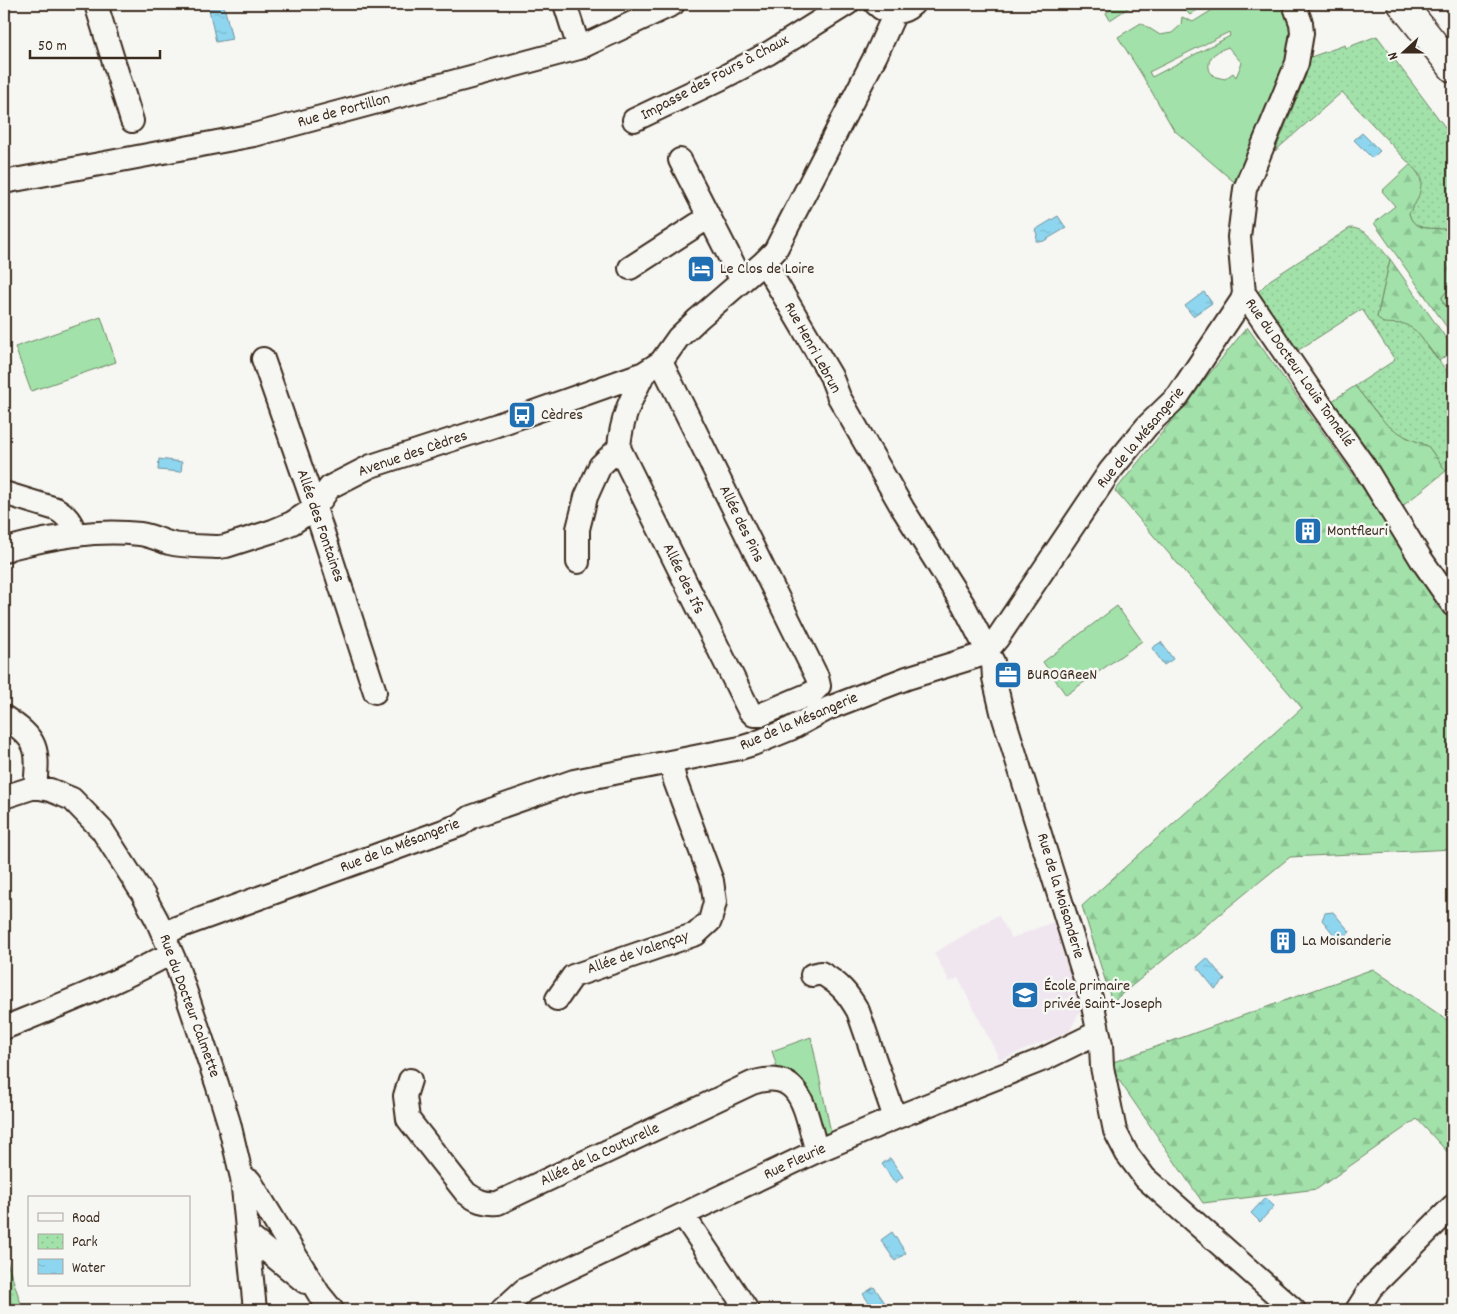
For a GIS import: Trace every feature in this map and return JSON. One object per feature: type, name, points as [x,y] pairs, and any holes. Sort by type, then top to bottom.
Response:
[{"type":"main road","points":[[1402,4],[1453,68]]},
{"type":"main road","points":[[1424,4],[1453,39]]},
{"type":"street","points":[[96,4],[132,121]]},
{"type":"street","points":[[565,4],[580,48]]},
{"type":"street","name":"Rue de Portillon","points":[[4,182],[254,135],[580,48],[673,4]]},
{"type":"street","name":"Impasse des Fours à Chaux","points":[[634,120],[720,79],[847,4]]},
{"type":"street","name":"Rue du Docteur Louis Tonnellé","points":[[1294,4],[1301,23],[1302,33],[1297,63],[1245,189],[1239,237],[1244,293],[1364,466],[1421,559],[1453,605]]},
{"type":"street","points":[[578,562],[578,528],[586,497],[600,466],[619,448],[620,432],[627,406],[652,367],[678,338],[775,251],[876,55],[895,7]]},
{"type":"street","points":[[680,160],[742,281]]},
{"type":"street","points":[[630,268],[709,217]]},
{"type":"street","name":"Rue Henri Lebrun","points":[[764,262],[831,376],[839,397],[890,485],[963,604],[987,651]]},
{"type":"street","name":"Rue de la Mésangerie","points":[[4,1028],[97,990],[147,966],[167,944],[176,928],[460,825],[471,817],[564,784],[753,744],[790,729],[829,708],[907,678],[930,672],[987,651],[1110,471],[1147,426],[1178,396],[1237,308],[1244,293]]},
{"type":"street","name":"Allée des Fontaines","points":[[263,359],[315,508],[375,692]]},
{"type":"street","name":"Avenue des Cèdres","points":[[4,551],[30,542],[76,534],[106,532],[141,534],[171,543],[219,547],[292,523],[315,508],[330,487],[371,466],[497,425],[652,367]]},
{"type":"street","name":"Allée des Pins","points":[[652,367],[812,668],[819,686]]},
{"type":"street","name":"Allée des Ifs","points":[[619,448],[749,710],[754,715],[760,715],[812,693],[819,686]]},
{"type":"street","points":[[4,493],[64,513],[76,534]]},
{"type":"street","name":"Rue de la Moisanderie","points":[[987,651],[993,662],[994,678],[1002,712],[1092,1001],[1101,1045],[1102,1067],[1116,1131],[1128,1154],[1145,1178],[1294,1310]]},
{"type":"street","points":[[4,717],[21,729],[32,742],[37,761],[34,787],[4,798]]},
{"type":"street","name":"Allée de Valençay","points":[[557,999],[573,976],[696,934],[710,921],[715,902],[712,881],[675,781],[671,762]]},
{"type":"street","name":"Rue du Docteur Calmette","points":[[34,787],[50,790],[72,799],[102,830],[143,894],[167,944],[217,1084],[242,1178],[255,1310]]},
{"type":"street","points":[[812,975],[821,973],[838,982],[849,995],[858,1011],[895,1118]]},
{"type":"street","name":"Rue Fleurie","points":[[502,1310],[524,1290],[817,1151],[1044,1059],[1098,1033]]},
{"type":"street","name":"Allée de la Couturelle","points":[[410,1080],[405,1096],[408,1119],[466,1193],[476,1200],[488,1204],[498,1203],[752,1083],[765,1079],[780,1080],[797,1091],[817,1151]]},
{"type":"street","points":[[242,1178],[250,1181],[326,1302]]},
{"type":"street","points":[[1357,1310],[1371,1288],[1453,1206]]},
{"type":"street","points":[[683,1215],[747,1310]]},
{"type":"street","points":[[249,1236],[326,1302]]},
{"type":"shaded area","name":"École primaire privée Saint-Joseph","points":[[998,915],[1012,938],[1061,919],[1088,1009],[1078,1014],[1070,1031],[1000,1060],[958,978],[950,982],[934,953]]},
{"type":"green space","points":[[1108,4],[1134,4],[1110,20],[1106,13],[1111,9]]},
{"type":"green space","points":[[1179,4],[1206,4],[1190,15]]},
{"type":"green space","points":[[1222,4],[1291,4],[1301,66],[1240,187],[1174,130],[1118,37],[1141,23],[1160,35],[1172,33],[1181,25],[1182,17],[1193,22]],"holes":[[[1229,32],[1230,36],[1152,77],[1149,72]],[[1228,47],[1242,63],[1236,77],[1233,73],[1225,79],[1216,77],[1209,69],[1209,62],[1213,55]]]},
{"type":"green space","points":[[1377,36],[1453,138],[1453,231],[1421,227],[1412,220],[1409,213],[1419,196],[1421,176],[1342,92],[1275,151],[1306,75],[1308,58],[1345,45],[1346,48]]},
{"type":"green space","points":[[1411,164],[1422,183],[1418,200],[1409,213],[1412,220],[1421,227],[1453,231],[1453,284],[1442,297],[1443,303],[1453,314],[1453,336],[1374,223],[1395,206],[1382,191]]},
{"type":"green space","points":[[1350,228],[1362,231],[1368,235],[1390,259],[1377,317],[1383,323],[1405,324],[1416,331],[1453,379],[1453,466],[1446,471],[1428,446],[1406,437],[1387,425],[1355,386],[1395,360],[1362,309],[1297,351],[1256,294],[1270,280]]},
{"type":"green space","points":[[1390,259],[1453,348],[1439,361],[1416,331],[1383,323],[1377,317]]},
{"type":"green space","points":[[1453,284],[1453,314],[1443,302],[1442,297]]},
{"type":"green space","points":[[101,317],[116,362],[31,391],[15,347]]},
{"type":"green space","points":[[1247,327],[1453,614],[1453,849],[1290,857],[1112,1002],[1082,906],[1302,708],[1115,491]]},
{"type":"green space","points":[[1355,386],[1379,416],[1406,437],[1428,446],[1446,471],[1400,508],[1364,446],[1332,401]]},
{"type":"green space","points":[[1117,606],[1142,641],[1066,695],[1043,662]]},
{"type":"green space","points":[[1373,969],[1453,1024],[1453,1158],[1417,1119],[1317,1189],[1203,1203],[1108,1064]]},
{"type":"green space","points":[[811,1037],[831,1133],[825,1133],[821,1130],[809,1093],[799,1082],[778,1070],[772,1051]]},
{"type":"green space","points":[[4,1252],[22,1307],[14,1310],[4,1310]]},
{"type":"water","points":[[224,6],[232,39],[216,42],[209,9]]},
{"type":"water","points":[[1362,133],[1380,151],[1372,158],[1354,140]]},
{"type":"water","points":[[1058,216],[1066,228],[1042,242],[1036,241],[1037,234],[1035,230]]},
{"type":"water","points":[[1204,292],[1212,303],[1193,316],[1185,306]]},
{"type":"water","points":[[159,459],[182,462],[181,472],[158,470]]},
{"type":"water","points":[[1161,642],[1173,659],[1164,665],[1152,648]]},
{"type":"water","points":[[1333,912],[1350,932],[1339,941],[1322,920],[1325,913]]},
{"type":"water","points":[[1207,958],[1225,980],[1215,989],[1197,967]]},
{"type":"water","points":[[890,1158],[903,1177],[895,1183],[882,1164]]},
{"type":"water","points":[[1265,1198],[1274,1206],[1260,1222],[1251,1213]]},
{"type":"water","points":[[892,1232],[906,1253],[895,1261],[881,1240]]},
{"type":"water","points":[[874,1287],[890,1310],[874,1310],[863,1294]]},
{"type":"place","name":"Le Clos de Loire","points":[[701,269]]},
{"type":"place","name":"Cèdres","points":[[522,415]]},
{"type":"place","name":"Montfleuri","points":[[1308,531]]},
{"type":"place","name":"BUROGReeN","points":[[1008,675]]},
{"type":"place","name":"La Moisanderie","points":[[1283,941]]},
{"type":"place","name":"École primaire privée Saint-Joseph","points":[[1025,995]]}]
